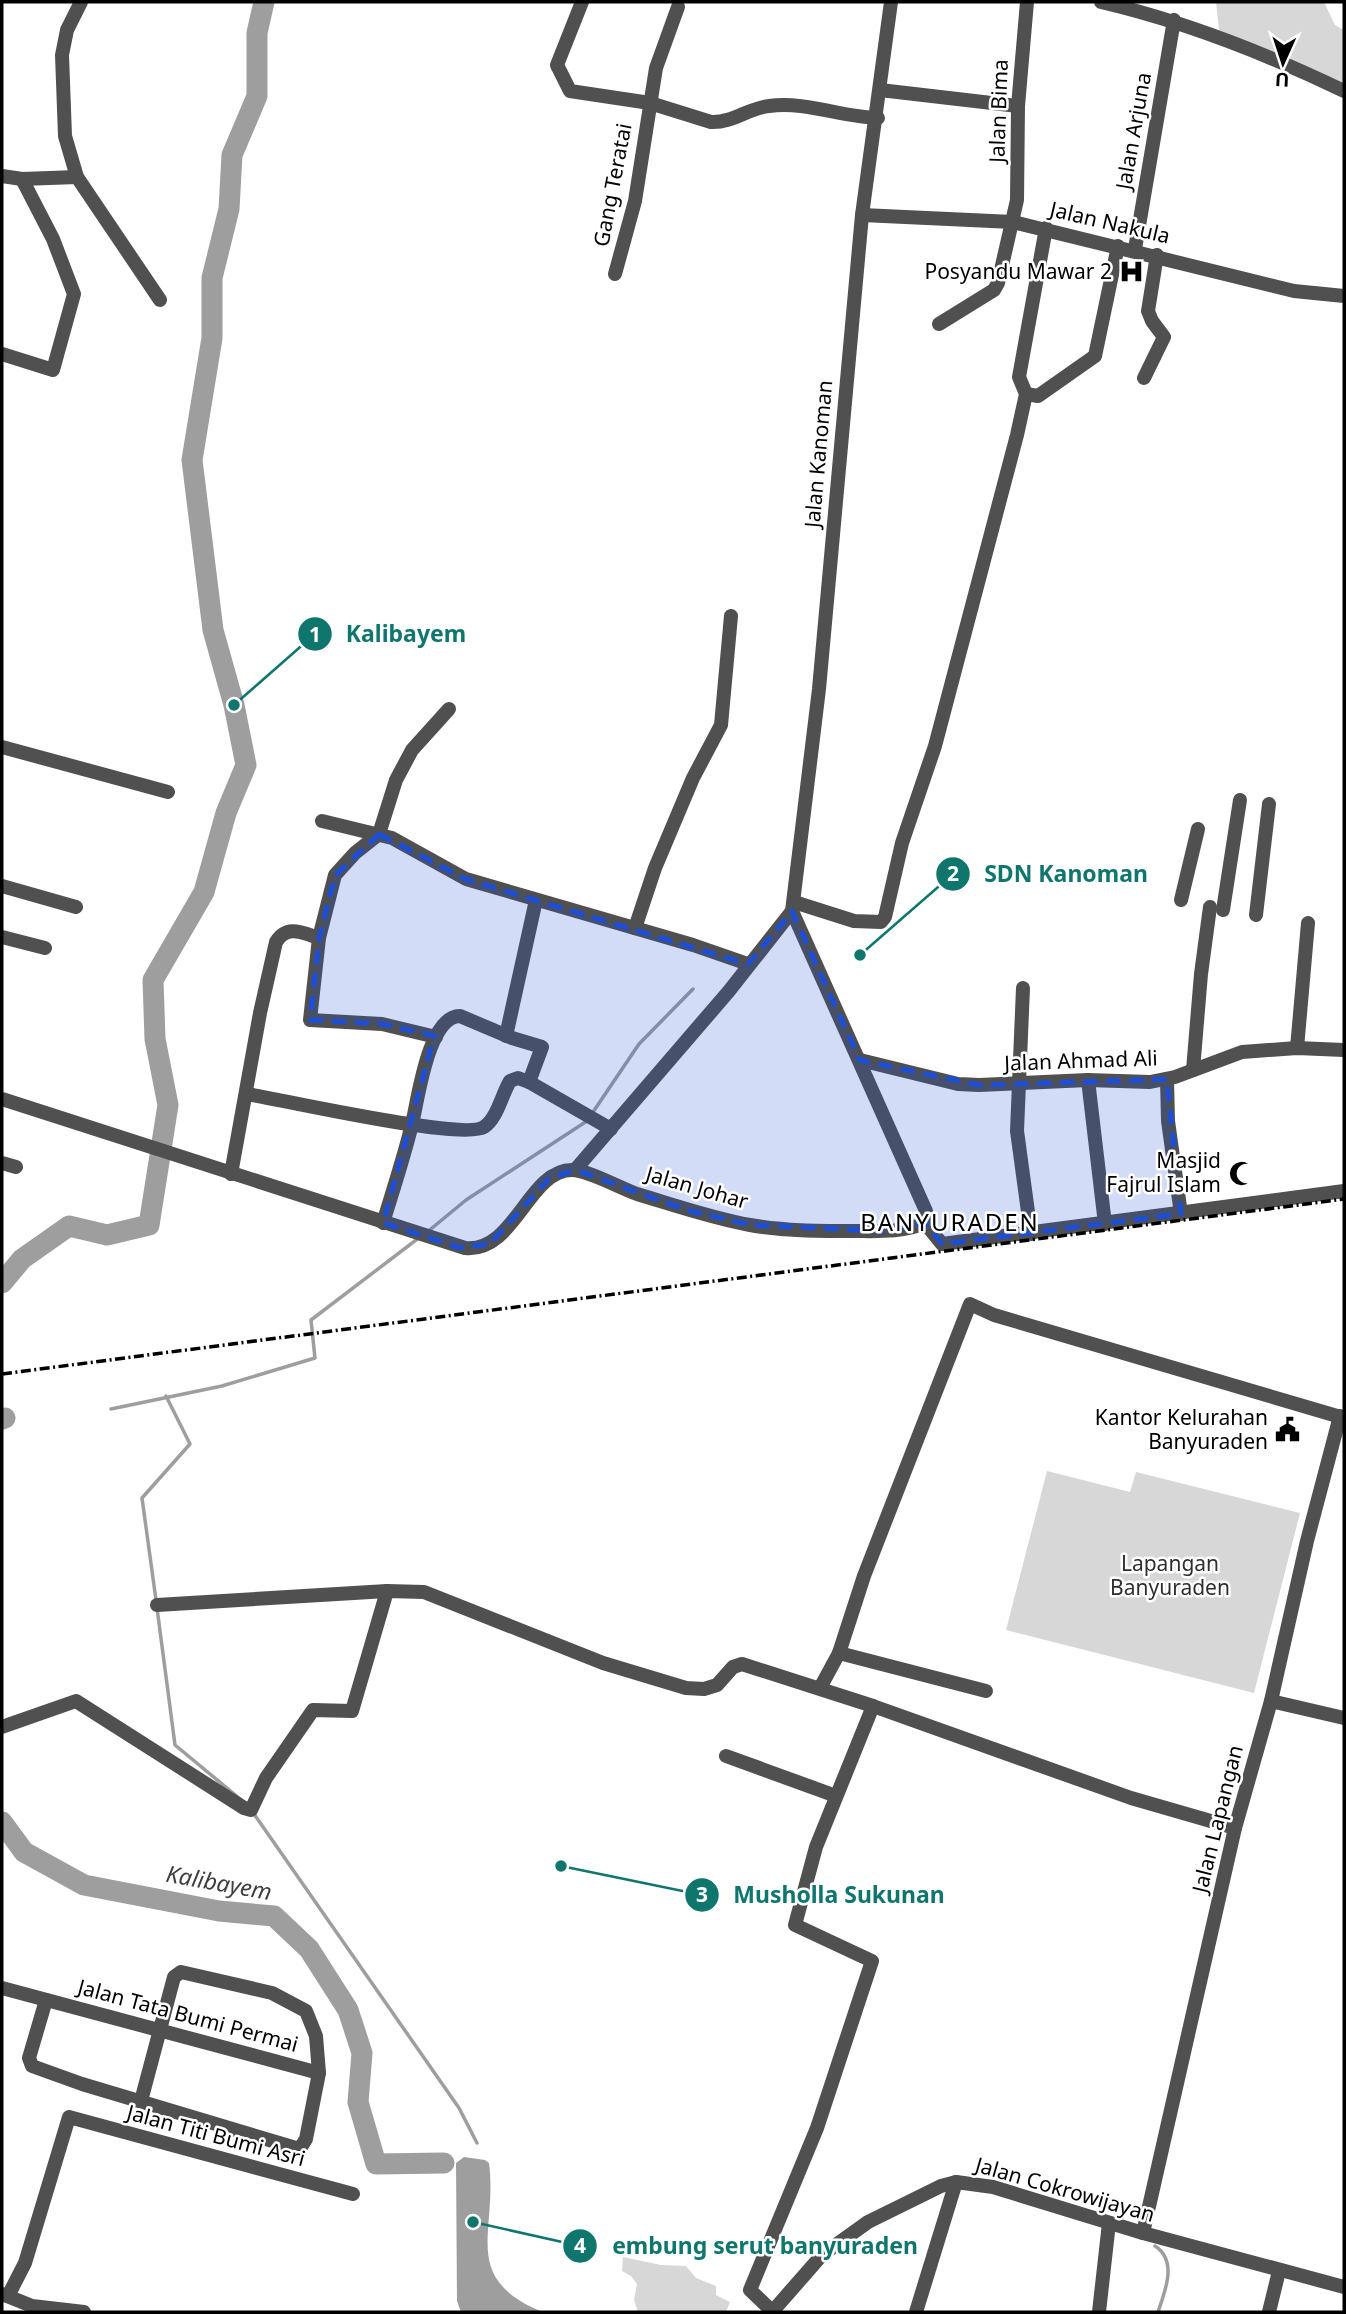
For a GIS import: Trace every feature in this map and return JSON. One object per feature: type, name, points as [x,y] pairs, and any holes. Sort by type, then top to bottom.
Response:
[{"type":"street","points":[[81,2],[67,30],[62,55],[65,136],[77,177],[160,300]]},
{"type":"street","points":[[582,2],[557,65],[570,91],[650,103],[720,123],[766,106],[790,105],[878,118]]},
{"type":"street","name":"Jalan Kanoman","points":[[793,906],[819,689],[862,215],[878,118],[891,2]]},
{"type":"street","name":"Jalan Bima","points":[[939,324],[951,319],[998,286],[1017,200],[1018,106],[1027,2]]},
{"type":"street","points":[[1101,2],[1167,14],[1272,56],[1344,91]]},
{"type":"street","name":"Gang Teratai","points":[[615,274],[635,201],[656,68],[678,7]]},
{"type":"street","name":"Jalan Arjuna","points":[[1135,249],[1167,14]]},
{"type":"street","points":[[880,90],[1018,106]]},
{"type":"street","points":[[2,176],[22,179],[77,177]]},
{"type":"street","points":[[2,354],[53,370],[74,294],[49,231],[22,179]]},
{"type":"street","name":"Jalan Nakula","points":[[862,215],[1013,222],[1135,249],[1294,290],[1344,296]]},
{"type":"street","points":[[793,906],[866,923],[881,922],[885,917],[902,843],[939,733],[1026,394],[1019,377],[1046,228]]},
{"type":"street","points":[[1026,394],[1038,396],[1095,356],[1118,246]]},
{"type":"street","points":[[1144,378],[1164,337],[1152,321],[1149,310],[1157,255]]},
{"type":"street","points":[[635,928],[655,868],[693,778],[721,725],[731,616]]},
{"type":"street","points":[[436,1037],[383,1024],[310,1020],[320,938],[335,875],[361,847],[379,834],[396,780],[412,750],[449,709]]},
{"type":"street","points":[[2,747],[168,792]]},
{"type":"street","points":[[1194,1070],[1200,974],[1240,800]]},
{"type":"street","points":[[1256,915],[1269,804]]},
{"type":"street","points":[[322,821],[379,834],[466,879],[748,964]]},
{"type":"street","points":[[1181,900],[1198,830]]},
{"type":"street","points":[[2,886],[76,907]]},
{"type":"street","points":[[506,1036],[536,900]]},
{"type":"street","points":[[2,1099],[135,1140],[460,1248],[486,1246],[549,1179],[564,1171],[575,1170],[729,991],[793,906]]},
{"type":"street","points":[[793,906],[909,1168],[926,1211],[925,1223],[942,1244],[1344,1191]]},
{"type":"street","points":[[1297,1048],[1308,923]]},
{"type":"street","points":[[231,1174],[260,1013],[276,942],[282,934],[289,931],[320,938]]},
{"type":"street","points":[[2,937],[44,948]]},
{"type":"street","points":[[1023,988],[1017,1083],[1020,1164],[1031,1234]]},
{"type":"street","points":[[383,1223],[412,1123],[419,1087],[436,1037],[455,1016],[542,1047],[529,1082]]},
{"type":"street","name":"Jalan Ahmad Ali","points":[[860,1060],[958,1084],[1088,1080],[1150,1082],[1167,1079],[1242,1052],[1297,1048],[1344,1050]]},
{"type":"street","points":[[247,1094],[465,1132],[481,1129],[492,1118],[510,1081],[518,1078],[611,1129]]},
{"type":"street","points":[[1167,1079],[1168,1121],[1181,1214]]},
{"type":"street","points":[[1088,1080],[1105,1224]]},
{"type":"street","name":"Jalan Johar","points":[[575,1170],[612,1186],[689,1211],[750,1225],[790,1230],[883,1231],[925,1223]]},
{"type":"street","points":[[820,1688],[839,1653],[864,1576],[970,1304],[994,1315],[1170,1362],[1342,1417]]},
{"type":"street","name":"Jalan Lapangan","points":[[1143,2233],[1236,1828],[1271,1701],[1307,1541],[1342,1417]]},
{"type":"street","points":[[2,1727],[75,1701],[249,1810],[313,1710],[352,1712],[387,1591]]},
{"type":"street","points":[[157,1605],[387,1591],[433,1593],[604,1663],[686,1688],[704,1689],[717,1685],[737,1664],[873,1706],[1131,1798],[1236,1828]]},
{"type":"street","points":[[839,1653],[986,1692]]},
{"type":"street","points":[[1271,1701],[1344,1718]]},
{"type":"street","points":[[772,2312],[750,2290],[817,2128],[872,1961],[795,1925],[816,1847],[873,1706]]},
{"type":"street","points":[[726,1756],[836,1796]]},
{"type":"street","points":[[47,2000],[29,2058],[32,2066],[141,2101],[296,2148],[301,2147],[306,2139],[319,2073],[312,2022],[306,2011],[272,1993],[181,1972],[174,1977],[141,2101]]},
{"type":"street","name":"Jalan Tata Bumi Permai","points":[[2,1988],[319,2073]]},
{"type":"street","name":"Jalan Titi Bumi Asri","points":[[5,2295],[25,2263],[69,2117],[353,2194]]},
{"type":"street","points":[[916,2312],[956,2182]]},
{"type":"street","name":"Jalan Cokrowijayan","points":[[772,2312],[822,2255],[868,2222],[941,2186],[956,2182],[993,2187],[1143,2233],[1344,2287]]},
{"type":"street","points":[[1099,2312],[1109,2223]]},
{"type":"street","points":[[1269,2312],[1279,2271]]},
{"type":"street","points":[[5,2295],[30,2309],[84,2312]]},
{"type":"highlighted area","points":[[379,834],[466,879],[748,964],[792,911],[860,1060],[979,1085],[1167,1079],[1181,1214],[942,1244],[925,1223],[883,1231],[750,1225],[689,1211],[575,1170],[549,1179],[490,1244],[460,1248],[383,1223],[434,1036],[382,1024],[310,1020],[319,938],[335,875]]},
{"type":"green space","points":[[1216,2],[1324,2],[1335,25],[1344,30],[1344,94],[1219,30]]},
{"type":"green space","name":"Lapangan Banyuraden","points":[[1047,1471],[1130,1492],[1136,1472],[1300,1513],[1254,1693],[1006,1630]]},
{"type":"green space","points":[[623,2257],[661,2265],[686,2266],[696,2278],[716,2286],[716,2295],[730,2302],[726,2312],[638,2312],[634,2300],[637,2284],[631,2276],[622,2271]]},
{"type":"shaded area","points":[[464,2157],[489,2163],[488,2251],[491,2268],[500,2284],[517,2299],[543,2312],[461,2312],[457,2301],[456,2163]]},
{"type":"waterway","name":"Kalibayem","points":[[2,1283],[22,1259],[69,1226],[107,1235],[149,1225],[168,1105],[155,1039],[153,980],[204,892],[226,813],[246,765],[234,705],[213,630],[192,460],[212,338],[212,278],[229,209],[232,155],[257,96],[257,33],[264,2]]},
{"type":"waterway","points":[[591,1115],[639,1044],[693,989]]},
{"type":"waterway","points":[[426,1233],[466,1200],[587,1121]]},
{"type":"waterway","points":[[111,1409],[222,1386],[315,1358],[311,1320],[420,1237]]},
{"type":"waterway","points":[[156,1600],[142,1498],[190,1444],[166,1396]]},
{"type":"waterway","points":[[157,1608],[175,1745],[245,1803]]},
{"type":"waterway","points":[[254,1814],[459,2108],[477,2143]]},
{"type":"waterway","name":"Kalibayem","points":[[2,1822],[24,1852],[84,1885],[219,1911],[274,1916],[309,1949],[348,2010],[362,2053],[358,2102],[376,2164],[444,2163]]},
{"type":"waterway","points":[[1155,2246],[1162,2252],[1168,2268],[1158,2312]]},
{"type":"railway","points":[[2,1374],[1344,1199]]},
{"type":"place","name":"Posyandu Mawar 2","points":[[1132,272]]},
{"type":"place","name":"Kalibayem","points":[[234,705]]},
{"type":"place","name":"SDN Kanoman","points":[[860,955]]},
{"type":"place","name":"Masjid Fajrul Islam","points":[[1241,1173]]},
{"type":"place","name":"Kantor Kelurahan Banyuraden","points":[[1288,1430]]},
{"type":"place","name":"Musholla Sukunan","points":[[561,1866]]},
{"type":"place","name":"embung serut banyuraden","points":[[473,2222]]},
{"type":"district","name":"BANYURADEN","points":[[950,1223]]}]
